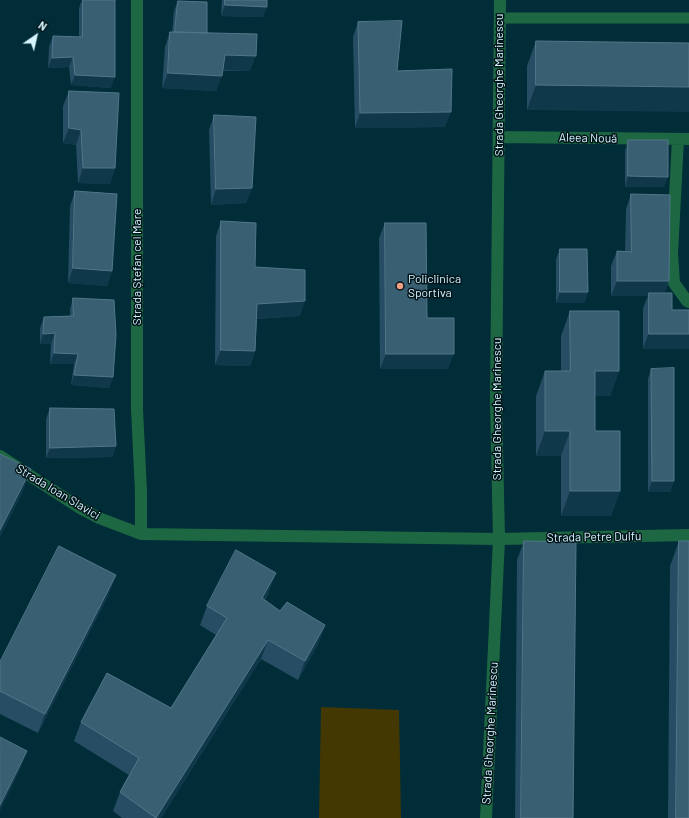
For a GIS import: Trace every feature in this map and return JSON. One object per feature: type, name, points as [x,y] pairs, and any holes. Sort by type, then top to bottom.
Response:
[{"type":"street","name":"Strada Ștefan cel Mare","points":[[137,0],[137,409],[141,492],[141,534]]},
{"type":"street","name":"Strada Gheorghe Marinescu","points":[[486,818],[499,539],[496,401],[500,0]]},
{"type":"street","name":"Aleea Nouă","points":[[499,138],[683,139],[672,254],[674,283],[689,302]]},
{"type":"street","name":"Strada Ioan Slavici","points":[[0,456],[80,508],[99,518],[141,534]]},
{"type":"street","name":"Strada Petre Dulfu","points":[[141,534],[499,539],[689,535]]},
{"type":"lane","points":[[500,18],[689,18]]},
{"type":"shaded area","points":[[321,707],[399,710],[401,818],[319,818]]},
{"type":"building","points":[[83,0],[115,0],[115,77],[75,75],[73,57],[52,58],[53,36],[82,37]]},
{"type":"building","points":[[225,0],[267,0],[267,7],[225,5]]},
{"type":"building","points":[[178,1],[207,2],[207,33],[175,32]]},
{"type":"building","points":[[402,21],[397,71],[452,69],[451,112],[360,113],[358,22]]},
{"type":"building","points":[[170,32],[257,34],[256,56],[225,55],[222,76],[168,73]]},
{"type":"building","points":[[536,41],[689,43],[689,87],[536,85]]},
{"type":"building","points":[[69,91],[119,93],[115,168],[83,168],[81,130],[69,128]]},
{"type":"building","points":[[214,115],[256,117],[252,188],[216,189]]},
{"type":"building","points":[[628,140],[668,140],[668,177],[628,176]]},
{"type":"building","points":[[75,191],[117,194],[112,271],[73,268]]},
{"type":"building","points":[[631,194],[670,195],[669,281],[617,281],[617,251],[631,252]]},
{"type":"building","points":[[221,221],[256,223],[255,267],[305,270],[305,301],[257,304],[255,351],[221,350]]},
{"type":"building","name":"Policlinica Sportiva","points":[[385,223],[426,223],[427,318],[454,318],[454,354],[386,354]]},
{"type":"building","points":[[560,249],[587,249],[588,292],[560,292]]},
{"type":"building","points":[[649,293],[672,293],[672,310],[689,310],[689,334],[649,334]]},
{"type":"building","points":[[73,298],[114,300],[116,335],[113,377],[74,375],[78,354],[54,353],[55,333],[43,334],[44,317],[73,316]]},
{"type":"building","points":[[570,311],[619,311],[619,371],[595,371],[595,431],[620,431],[620,491],[570,491],[570,431],[545,431],[545,371],[570,371]]},
{"type":"building","points":[[674,368],[674,481],[652,481],[651,369]]},
{"type":"building","points":[[50,408],[114,409],[116,446],[50,448]]},
{"type":"building","points":[[0,454],[31,469],[0,530]]},
{"type":"building","points":[[524,541],[576,542],[573,818],[521,818]]},
{"type":"building","points":[[679,541],[689,541],[689,818],[676,818]]},
{"type":"building","points":[[59,546],[116,575],[45,714],[0,691],[0,662]]},
{"type":"building","points":[[236,550],[276,573],[262,598],[280,611],[287,602],[325,625],[305,661],[268,640],[156,818],[120,792],[139,758],[81,722],[107,673],[171,708],[227,618],[207,606]]},
{"type":"building","points":[[0,737],[27,751],[0,805]]},
{"type":"place","name":"Policlinica Sportiva","points":[[400,286]]}]
